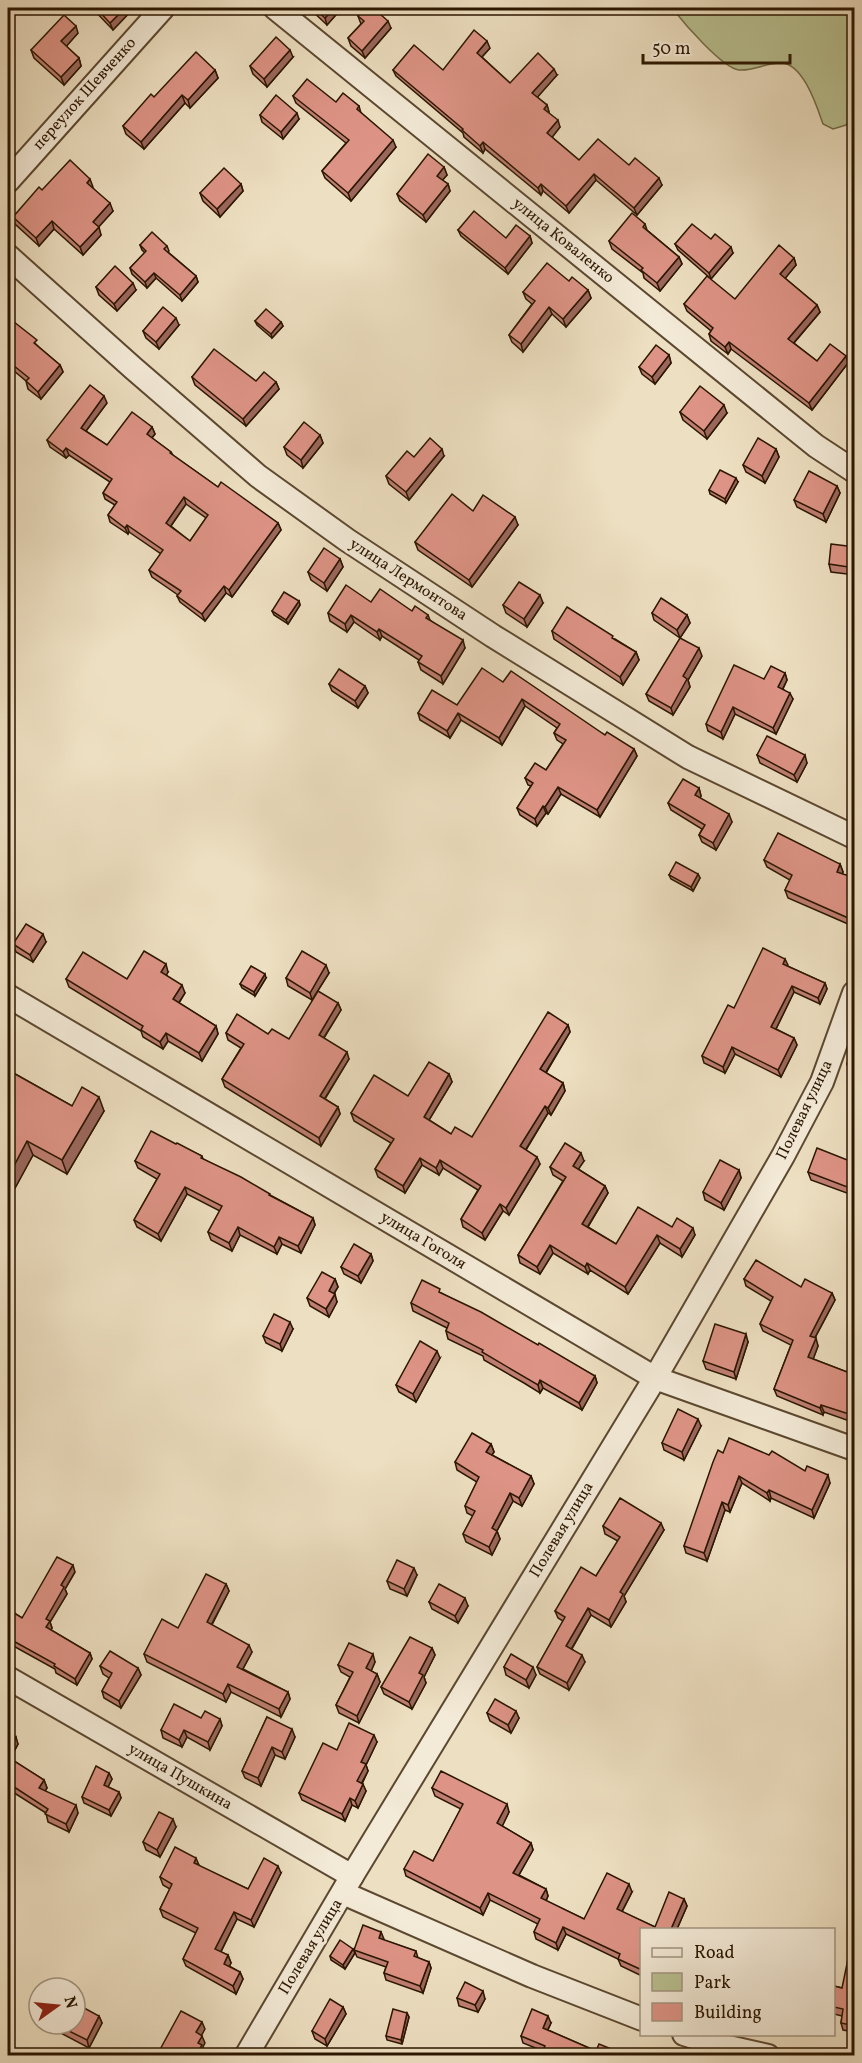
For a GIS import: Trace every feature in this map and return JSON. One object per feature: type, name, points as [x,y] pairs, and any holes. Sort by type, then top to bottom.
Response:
[{"type":"street","name":"переулок Шевченко","points":[[8,181],[163,8]]},
{"type":"street","name":"улица Коваленко","points":[[275,8],[816,446],[855,471]]},
{"type":"street","name":"улица Лермонтова","points":[[8,256],[258,476],[347,540],[493,636],[688,757],[855,837]]},
{"type":"street","name":"Полевая улица","points":[[246,2055],[655,1378],[822,1083],[855,993]]},
{"type":"street","name":"улица Гоголя","points":[[8,996],[655,1378],[855,1449]]},
{"type":"street","name":"улица Пушкина","points":[[8,1678],[348,1884],[532,1976],[640,2018]]},
{"type":"street","points":[[690,2036],[715,2044],[768,2055]]},
{"type":"green space","points":[[672,8],[854,8],[854,113],[846,125],[833,129],[823,124],[808,87],[796,70],[780,63],[744,70],[732,67],[703,44]]},
{"type":"building","points":[[96,8],[125,8],[110,23]]},
{"type":"building","points":[[314,8],[334,8],[325,18]]},
{"type":"building","points":[[365,8],[373,8],[388,21],[362,51],[348,38],[364,21],[358,16]]},
{"type":"building","points":[[64,15],[76,26],[61,41],[79,58],[61,77],[31,50]]},
{"type":"building","points":[[474,30],[487,41],[477,53],[510,83],[538,53],[554,69],[532,93],[547,105],[544,109],[558,120],[547,133],[579,160],[598,139],[629,165],[635,158],[659,178],[634,208],[594,174],[566,206],[541,184],[538,188],[483,142],[480,146],[393,70],[414,45],[443,70]]},
{"type":"building","points":[[276,37],[290,50],[264,79],[250,66]]},
{"type":"building","points":[[196,52],[215,70],[188,100],[182,95],[141,142],[123,126],[151,94],[154,97]]},
{"type":"building","points":[[307,79],[336,102],[343,93],[359,106],[357,109],[393,140],[348,193],[322,171],[349,140],[293,96]]},
{"type":"building","points":[[276,95],[297,113],[281,132],[260,115]]},
{"type":"building","points":[[428,154],[444,167],[437,176],[448,184],[423,215],[397,194]]},
{"type":"building","points":[[70,160],[90,179],[87,183],[110,203],[93,222],[99,227],[80,247],[52,221],[36,238],[13,217],[39,187],[42,190]]},
{"type":"building","points":[[224,168],[241,184],[217,209],[200,193]]},
{"type":"building","points":[[474,211],[506,238],[516,225],[530,236],[505,268],[458,230]]},
{"type":"building","points":[[632,213],[645,224],[643,227],[679,257],[657,283],[641,270],[643,268],[609,241]]},
{"type":"building","points":[[692,224],[711,239],[715,234],[731,247],[709,273],[675,244]]},
{"type":"building","points":[[152,232],[167,246],[164,249],[196,276],[180,295],[154,273],[145,282],[130,268],[146,251],[140,245]]},
{"type":"building","points":[[779,245],[794,258],[780,274],[817,305],[788,339],[817,361],[830,344],[846,356],[809,403],[729,342],[725,347],[709,334],[713,328],[684,304],[707,276],[735,299]]},
{"type":"building","points":[[547,263],[569,281],[572,277],[588,290],[563,319],[549,307],[521,344],[509,335],[535,301],[523,292]]},
{"type":"building","points":[[115,266],[133,283],[114,304],[96,287]]},
{"type":"building","points":[[163,307],[176,318],[156,342],[143,331]]},
{"type":"building","points":[[266,309],[281,322],[271,334],[255,321]]},
{"type":"building","points":[[8,315],[37,340],[34,343],[60,365],[38,392],[26,381],[29,378],[8,361]]},
{"type":"building","points":[[656,345],[669,355],[652,377],[639,367]]},
{"type":"building","points":[[214,349],[256,381],[264,372],[276,382],[243,419],[192,377]]},
{"type":"building","points":[[90,385],[104,396],[81,428],[107,445],[132,412],[152,427],[147,434],[170,453],[218,487],[221,482],[278,523],[229,590],[224,586],[202,614],[177,596],[181,591],[149,570],[163,550],[127,525],[125,528],[108,515],[117,502],[103,493],[112,479],[66,448],[63,452],[47,440]],"holes":[[[184,497],[208,515],[190,541],[166,523]]]},
{"type":"building","points":[[700,386],[724,405],[704,431],[680,412]]},
{"type":"building","points":[[304,422],[320,435],[301,460],[284,447]]},
{"type":"building","points":[[430,438],[442,449],[406,492],[386,476],[407,451],[414,457]]},
{"type":"building","points":[[758,438],[776,449],[762,476],[743,465]]},
{"type":"building","points":[[720,470],[736,478],[725,499],[709,490]]},
{"type":"building","points":[[809,471],[837,486],[823,514],[794,500]]},
{"type":"building","points":[[452,494],[473,511],[483,495],[515,517],[469,580],[415,542]]},
{"type":"building","points":[[831,544],[855,547],[855,568],[829,564]]},
{"type":"building","points":[[324,548],[340,559],[324,583],[308,572]]},
{"type":"building","points":[[519,582],[540,595],[524,619],[503,605]]},
{"type":"building","points":[[346,585],[371,602],[380,589],[412,611],[415,606],[428,615],[426,618],[463,640],[441,676],[418,662],[422,656],[379,629],[377,632],[351,615],[345,624],[328,613]]},
{"type":"building","points":[[284,592],[299,601],[286,620],[272,611]]},
{"type":"building","points":[[661,598],[687,615],[677,630],[652,613]]},
{"type":"building","points":[[567,607],[636,652],[620,677],[552,631]]},
{"type":"building","points":[[680,638],[699,648],[683,676],[687,679],[671,708],[646,694]]},
{"type":"building","points":[[855,658],[855,680],[852,679]]},
{"type":"building","points":[[734,665],[764,679],[771,666],[785,673],[778,687],[790,693],[773,728],[733,707],[721,732],[706,724]]},
{"type":"building","points":[[482,668],[503,682],[511,671],[605,735],[607,732],[634,749],[597,810],[558,787],[535,819],[517,808],[533,783],[525,778],[535,763],[546,770],[566,740],[554,733],[560,724],[522,699],[499,738],[458,713],[447,731],[418,713],[432,690],[457,705]]},
{"type":"building","points":[[339,669],[365,686],[355,701],[329,684]]},
{"type":"building","points":[[767,736],[805,755],[794,775],[757,755]]},
{"type":"building","points":[[683,779],[699,788],[695,795],[729,814],[713,843],[699,835],[705,825],[668,803]]},
{"type":"building","points":[[778,833],[840,864],[837,872],[855,878],[855,921],[785,890],[792,875],[764,860]]},
{"type":"building","points":[[676,862],[698,874],[691,887],[669,875]]},
{"type":"building","points":[[26,924],[43,934],[30,955],[13,944]]},
{"type":"building","points":[[763,948],[785,959],[783,964],[825,983],[818,998],[792,986],[771,1027],[794,1038],[778,1070],[732,1047],[723,1067],[702,1056],[728,1005],[734,1008]]},
{"type":"building","points":[[144,951],[166,964],[161,972],[182,985],[173,999],[216,1026],[199,1053],[166,1033],[160,1042],[141,1030],[143,1026],[66,979],[83,952],[127,979]]},
{"type":"building","points":[[302,951],[326,965],[310,993],[286,978]]},
{"type":"building","points":[[251,966],[265,974],[254,992],[240,984]]},
{"type":"building","points":[[318,991],[338,1003],[319,1035],[347,1052],[320,1096],[338,1107],[319,1138],[222,1079],[244,1044],[226,1033],[237,1014],[268,1034],[272,1029],[289,1039]]},
{"type":"building","points":[[548,1012],[568,1025],[540,1069],[563,1083],[548,1108],[545,1106],[520,1146],[537,1157],[506,1208],[500,1204],[482,1233],[461,1219],[481,1186],[440,1160],[436,1168],[420,1158],[403,1186],[375,1169],[394,1139],[351,1113],[374,1075],[408,1096],[429,1062],[449,1074],[424,1117],[451,1134],[455,1127],[472,1137]]},
{"type":"building","points":[[855,1039],[855,1067],[847,1064]]},
{"type":"building","points":[[8,1070],[72,1106],[82,1087],[99,1097],[62,1160],[27,1141],[8,1177]]},
{"type":"building","points":[[151,1131],[202,1156],[201,1158],[241,1177],[313,1218],[298,1246],[279,1237],[274,1247],[238,1227],[229,1243],[208,1232],[222,1206],[185,1187],[158,1234],[134,1220],[160,1174],[135,1161]]},
{"type":"building","points":[[565,1143],[581,1153],[573,1166],[605,1186],[582,1224],[616,1244],[638,1207],[672,1227],[677,1218],[693,1228],[680,1249],[657,1235],[625,1287],[587,1263],[585,1267],[550,1245],[537,1267],[518,1255],[566,1177],[550,1167]]},
{"type":"building","points":[[817,1148],[855,1163],[855,1190],[808,1172]]},
{"type":"building","points":[[720,1160],[739,1170],[721,1203],[703,1192]]},
{"type":"building","points":[[354,1244],[371,1254],[358,1276],[341,1267]]},
{"type":"building","points":[[756,1260],[801,1287],[805,1279],[832,1293],[810,1336],[816,1338],[808,1357],[855,1375],[855,1416],[821,1405],[820,1408],[774,1389],[793,1340],[760,1324],[773,1297],[744,1279]]},
{"type":"building","points":[[322,1272],[335,1279],[329,1291],[335,1294],[326,1309],[307,1298]]},
{"type":"building","points":[[422,1280],[440,1289],[439,1292],[481,1312],[538,1345],[539,1343],[595,1376],[579,1403],[540,1380],[538,1385],[482,1352],[483,1350],[446,1331],[449,1323],[411,1303]]},
{"type":"building","points":[[274,1314],[290,1322],[280,1344],[263,1336]]},
{"type":"building","points":[[715,1324],[746,1334],[734,1372],[703,1361]]},
{"type":"building","points":[[420,1341],[437,1351],[413,1394],[396,1385]]},
{"type":"building","points":[[678,1409],[698,1419],[682,1452],[662,1443]]},
{"type":"building","points":[[472,1433],[491,1444],[486,1452],[531,1476],[519,1498],[510,1493],[492,1528],[497,1531],[489,1547],[463,1534],[475,1511],[465,1506],[479,1477],[455,1462]]},
{"type":"building","points":[[729,1438],[769,1455],[772,1451],[805,1471],[807,1466],[828,1475],[812,1510],[769,1490],[767,1493],[739,1476],[728,1505],[722,1502],[704,1553],[684,1546],[718,1450],[723,1453]]},
{"type":"building","points":[[620,1498],[661,1523],[620,1592],[623,1594],[609,1620],[588,1608],[566,1646],[582,1655],[567,1683],[537,1667],[565,1617],[555,1611],[581,1567],[596,1576],[620,1537],[603,1526]]},
{"type":"building","points":[[57,1557],[73,1565],[46,1619],[50,1621],[46,1627],[90,1653],[75,1679],[54,1666],[55,1664],[8,1638],[8,1609],[22,1618]]},
{"type":"building","points":[[397,1560],[414,1568],[404,1589],[387,1581]]},
{"type":"building","points":[[206,1574],[226,1584],[207,1622],[249,1645],[237,1667],[288,1692],[279,1709],[228,1684],[223,1694],[144,1654],[162,1619],[178,1628]]},
{"type":"building","points":[[439,1584],[465,1598],[455,1616],[429,1602]]},
{"type":"building","points":[[410,1637],[432,1648],[419,1673],[423,1675],[409,1702],[381,1687]]},
{"type":"building","points":[[349,1643],[373,1654],[366,1668],[377,1674],[357,1716],[336,1705],[353,1672],[338,1665]]},
{"type":"building","points":[[110,1651],[138,1668],[119,1701],[102,1691],[112,1673],[100,1666]]},
{"type":"building","points":[[511,1654],[533,1667],[526,1680],[504,1667]]},
{"type":"building","points":[[495,1699],[516,1711],[508,1725],[487,1713]]},
{"type":"building","points":[[174,1704],[201,1718],[205,1711],[220,1719],[208,1742],[184,1730],[179,1740],[161,1730]]},
{"type":"building","points":[[267,1717],[292,1729],[282,1752],[272,1747],[258,1778],[242,1771]]},
{"type":"building","points":[[349,1723],[374,1735],[361,1762],[366,1764],[357,1781],[363,1784],[355,1801],[350,1798],[342,1814],[299,1793],[323,1743],[337,1750]]},
{"type":"building","points":[[8,1732],[16,1737],[8,1751]]},
{"type":"building","points":[[8,1757],[44,1780],[39,1788],[76,1805],[66,1824],[45,1814],[48,1809],[8,1783]]},
{"type":"building","points":[[96,1766],[109,1773],[104,1785],[119,1792],[109,1810],[82,1797]]},
{"type":"building","points":[[441,1771],[507,1804],[497,1823],[531,1843],[513,1873],[546,1889],[541,1898],[584,1919],[607,1873],[629,1884],[617,1909],[655,1927],[669,1892],[684,1899],[671,1928],[640,1928],[640,1969],[618,1959],[620,1954],[563,1927],[556,1943],[534,1932],[540,1919],[488,1893],[480,1908],[404,1869],[414,1851],[433,1861],[463,1804],[432,1788]]},
{"type":"building","points":[[159,1812],[173,1819],[157,1850],[143,1842]]},
{"type":"building","points":[[175,1847],[196,1858],[194,1863],[248,1889],[264,1858],[278,1866],[251,1920],[234,1912],[215,1949],[228,1955],[224,1964],[240,1972],[233,1986],[183,1959],[198,1928],[160,1909],[172,1884],[160,1877]]},
{"type":"building","points":[[363,1925],[381,1932],[379,1938],[416,1951],[414,1956],[429,1962],[420,1986],[384,1973],[388,1962],[354,1950]]},
{"type":"building","points":[[340,1940],[353,1949],[343,1965],[330,1956]]},
{"type":"building","points":[[849,1954],[855,1955],[855,2026],[841,2023],[843,2009],[835,2007],[835,1986],[842,1988]]},
{"type":"building","points":[[465,1982],[483,1991],[475,2005],[457,1998]]},
{"type":"building","points":[[330,1999],[343,2007],[325,2039],[312,2031]]},
{"type":"building","points":[[393,2009],[407,2013],[401,2040],[386,2036]]},
{"type":"building","points":[[532,2009],[548,2016],[543,2028],[596,2051],[599,2044],[619,2052],[617,2055],[541,2055],[545,2046],[521,2036]]},
{"type":"building","points":[[87,2010],[99,2016],[87,2040],[79,2036],[87,2036]]},
{"type":"building","points":[[181,2011],[202,2022],[196,2032],[202,2036],[198,2043],[202,2045],[196,2055],[157,2055]]}]
